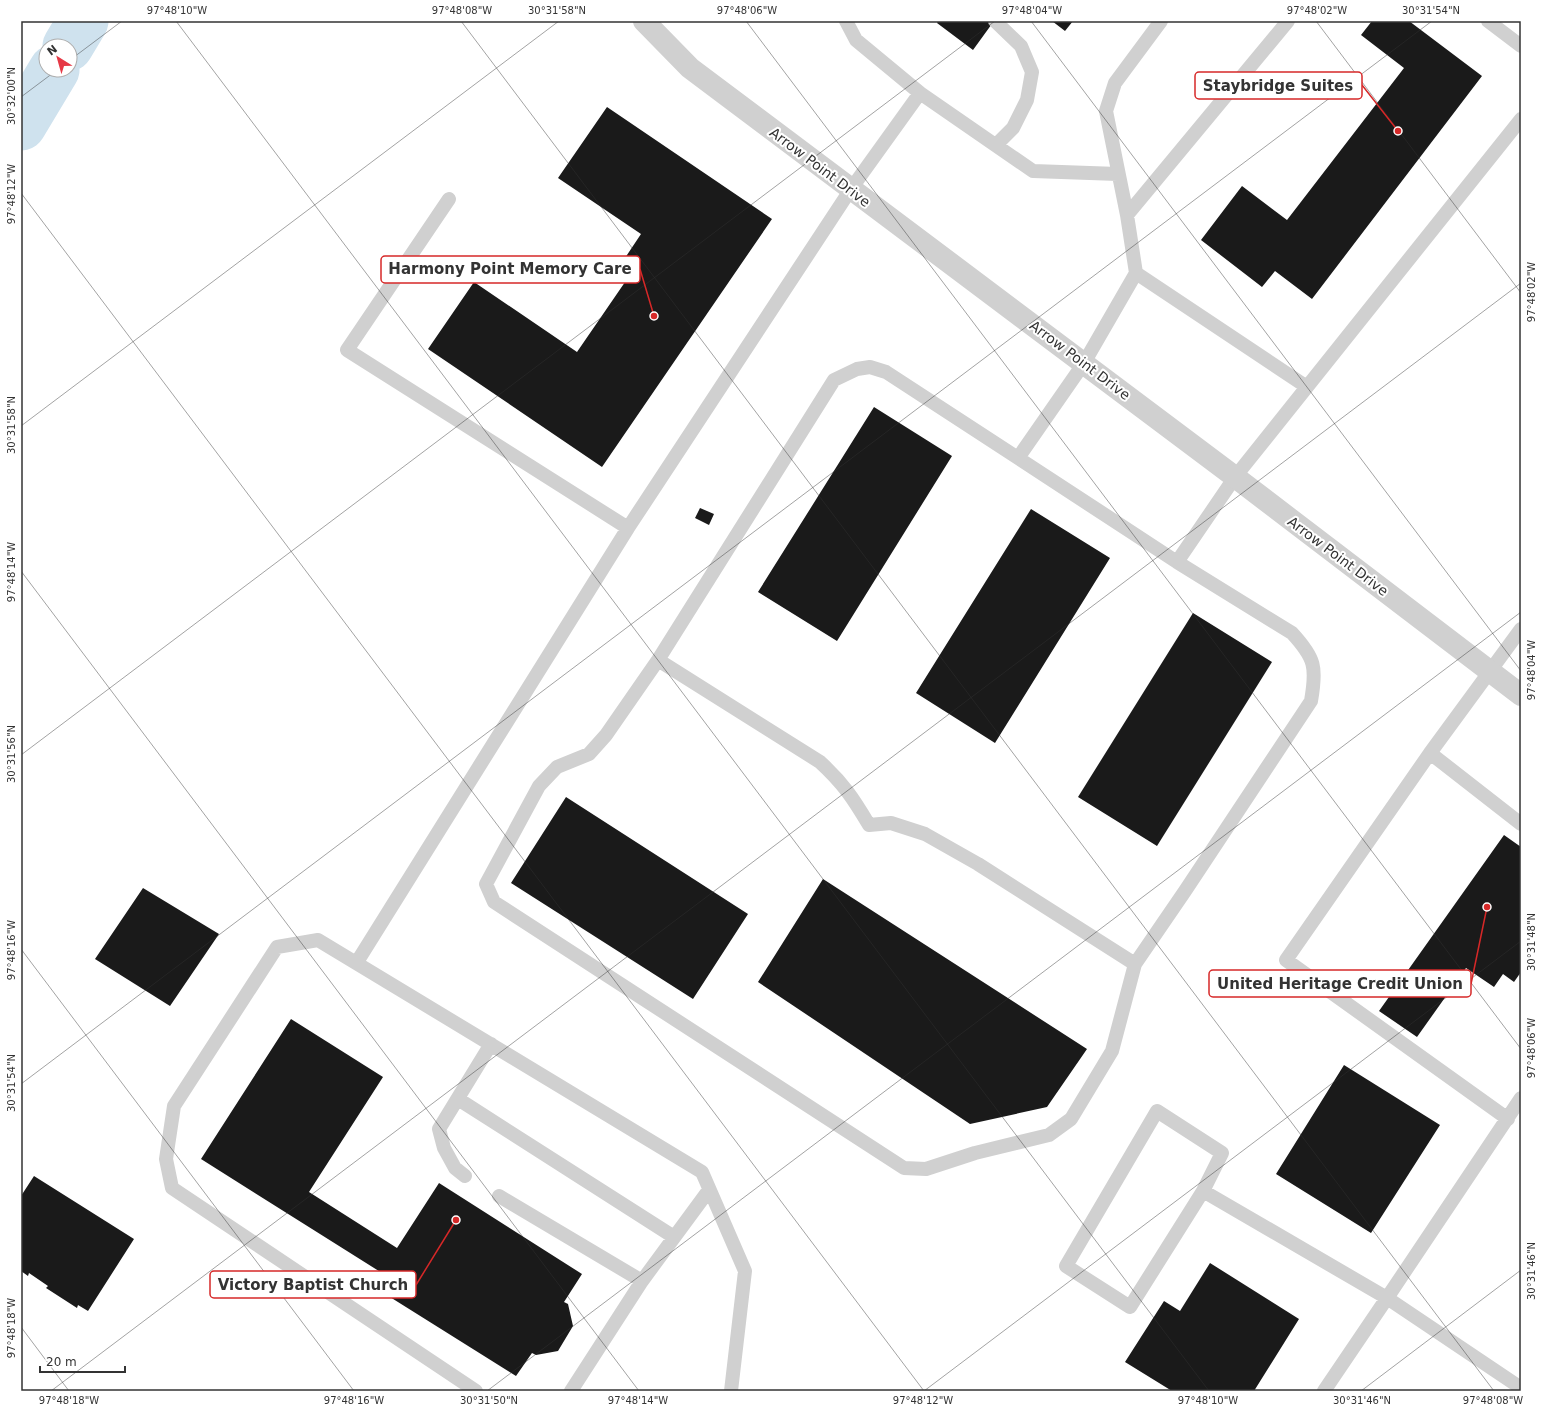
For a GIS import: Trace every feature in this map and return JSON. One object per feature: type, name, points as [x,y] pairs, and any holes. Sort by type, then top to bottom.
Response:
[{"type":"street","name":"Arrow Point Drive","points":[[644,21],[690,68],[1084,363],[1521,695]]},
{"type":"lane","points":[[846,21],[856,40],[920,93],[1033,171],[1118,174]]},
{"type":"lane","points":[[996,21],[1021,46],[1032,72],[1028,100],[1013,128],[996,145]]},
{"type":"lane","points":[[1018,458],[1084,363],[1136,273],[1127,215],[1106,112],[1115,84],[1161,21]]},
{"type":"lane","points":[[1127,215],[1288,21]]},
{"type":"lane","points":[[1488,21],[1521,46]]},
{"type":"lane","points":[[357,962],[628,528],[851,189],[920,93]]},
{"type":"lane","points":[[1177,562],[1235,477],[1521,120]]},
{"type":"lane","points":[[450,199],[347,350],[628,528]]},
{"type":"lane","points":[[1136,273],[1307,387]]},
{"type":"lane","points":[[870,367],[886,372],[1018,458],[1177,562],[1292,633],[1306,648],[1313,663],[1314,684],[1311,701],[1135,964],[1112,1051],[1071,1119],[1049,1135],[975,1153],[926,1169],[904,1168],[494,902],[486,884],[539,786],[557,767],[589,754],[602,740],[658,660],[834,380],[857,370],[870,367]]},
{"type":"lane","points":[[1508,1119],[1286,960],[1430,753],[1521,629]]},
{"type":"lane","points":[[658,660],[820,762],[838,778],[853,798],[869,826],[891,823],[925,834],[978,864],[1135,964]]},
{"type":"lane","points":[[1430,753],[1521,824]]},
{"type":"lane","points":[[476,1391],[172,1188],[166,1159],[174,1106],[277,947],[318,940],[357,962],[702,1172],[745,1272],[731,1391]]},
{"type":"lane","points":[[466,1176],[455,1168],[444,1148],[439,1129],[490,1044]]},
{"type":"lane","points":[[458,1098],[674,1237]]},
{"type":"lane","points":[[1324,1391],[1521,1098]]},
{"type":"lane","points":[[1157,1111],[1222,1153],[1203,1191],[1130,1307],[1066,1266],[1157,1111]]},
{"type":"lane","points":[[571,1391],[642,1281],[709,1190]]},
{"type":"lane","points":[[1203,1191],[1387,1298],[1521,1388]]},
{"type":"lane","points":[[498,1196],[642,1281]]},
{"type":"building","points":[[938,21],[994,21],[973,50],[937,23]]},
{"type":"building","points":[[1052,21],[1073,21],[1065,31]]},
{"type":"building","points":[[1372,21],[1409,21],[1482,76],[1312,299],[1275,271],[1262,287],[1201,240],[1242,186],[1287,220],[1404,68],[1361,35]]},
{"type":"building","points":[[607,107],[772,219],[602,467],[428,349],[474,282],[577,352],[634,269],[623,261],[641,234],[558,178]]},
{"type":"building","points":[[874,407],[952,456],[837,641],[758,592]]},
{"type":"building","points":[[700,508],[714,514],[709,525],[695,518]]},
{"type":"building","points":[[1031,509],[1110,558],[995,743],[916,693]]},
{"type":"building","points":[[1193,613],[1272,662],[1157,846],[1078,797]]},
{"type":"building","points":[[566,797],[748,914],[693,999],[511,883]]},
{"type":"building","points":[[1504,835],[1521,847],[1521,972],[1514,982],[1503,974],[1494,987],[1466,968],[1417,1037],[1379,1011]]},
{"type":"building","points":[[823,879],[1087,1049],[1047,1107],[970,1124],[758,982]]},
{"type":"building","points":[[143,888],[219,934],[170,1006],[95,959]]},
{"type":"building","points":[[291,1019],[383,1077],[309,1192],[397,1248],[439,1183],[582,1274],[564,1302],[568,1304],[573,1326],[558,1351],[536,1355],[532,1353],[516,1376],[374,1287],[382,1273],[201,1159]]},
{"type":"building","points":[[1344,1065],[1440,1125],[1371,1233],[1276,1174]]},
{"type":"building","points":[[34,1176],[134,1239],[88,1311],[78,1305],[77,1308],[46,1288],[48,1286],[29,1273],[28,1276],[21,1271],[21,1196]]},
{"type":"building","points":[[1210,1263],[1299,1319],[1254,1391],[1172,1391],[1125,1362],[1164,1301],[1180,1311]]},
{"type":"waterway","points":[[73,38],[83,21]]},
{"type":"waterway","points":[[21,125],[49,78]]},
{"type":"place","name":"Staybridge Suites","points":[[1398,131]]},
{"type":"place","name":"Harmony Point Memory Care","points":[[654,316]]},
{"type":"place","name":"United Heritage Credit Union","points":[[1487,907]]},
{"type":"place","name":"Victory Baptist Church","points":[[456,1220]]}]
